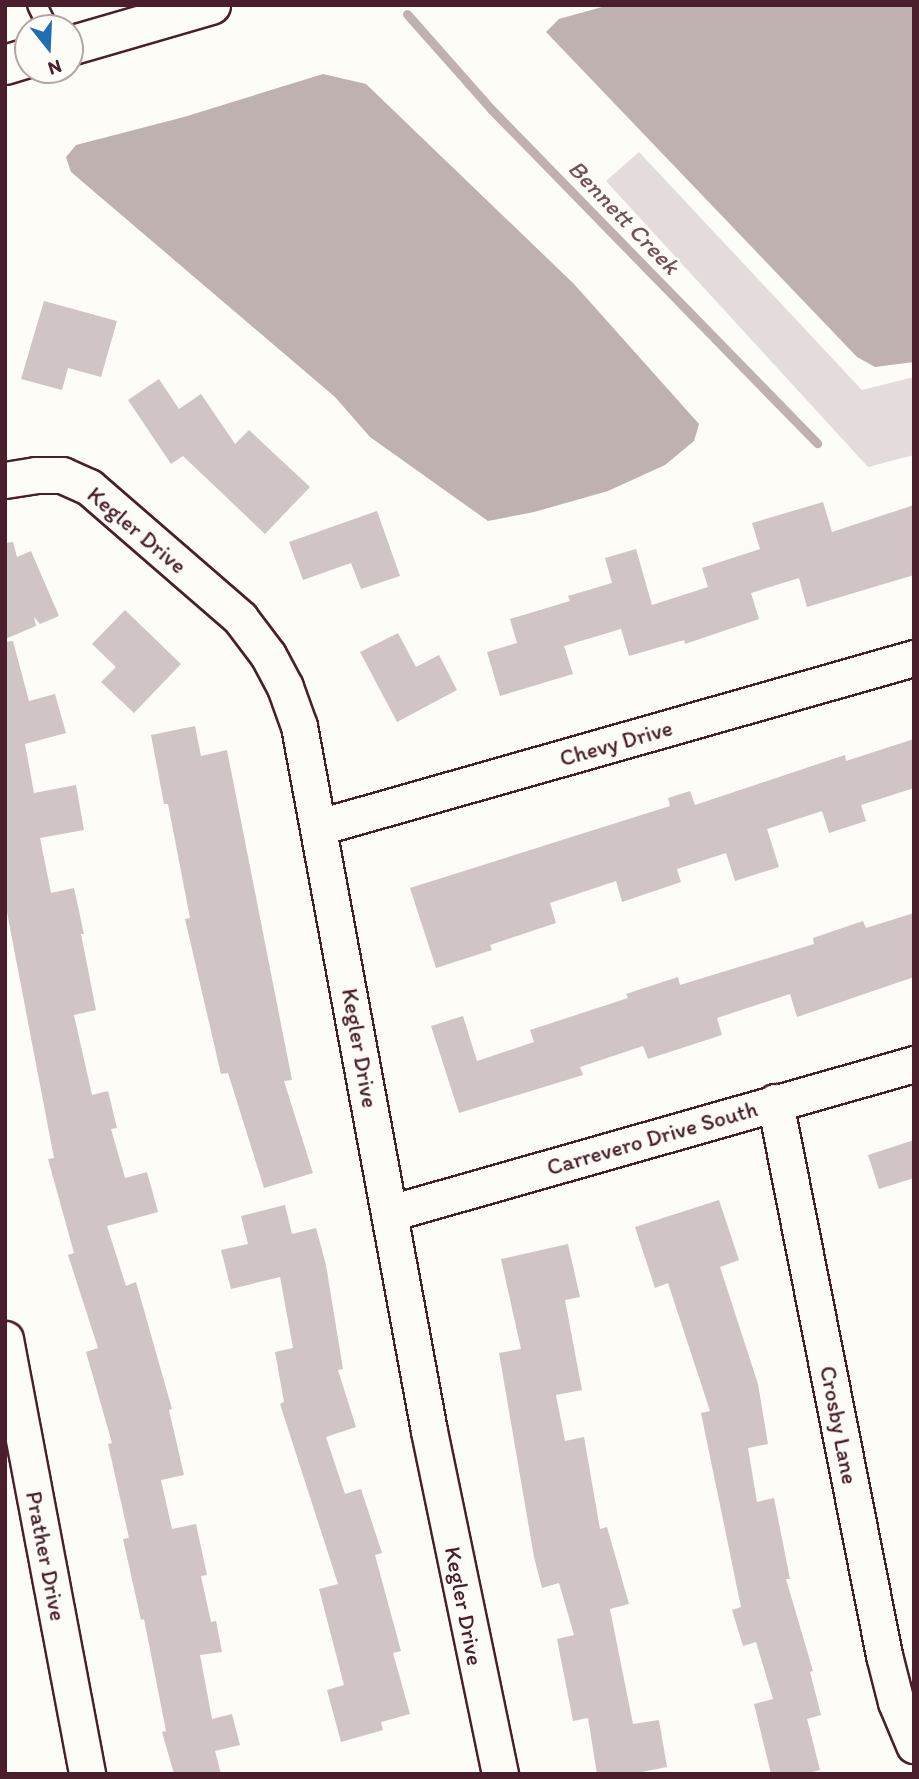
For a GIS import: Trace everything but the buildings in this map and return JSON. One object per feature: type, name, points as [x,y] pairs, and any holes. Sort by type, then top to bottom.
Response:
[{"type":"main road","points":[[84,42],[211,5]]},
{"type":"street","name":"Kegler Drive","points":[[5,480],[36,474],[62,475],[89,486],[240,618],[268,655],[285,687],[299,726],[319,827],[429,1431],[500,1774]]},
{"type":"street","name":"Chevy Drive","points":[[319,827],[914,658]]},
{"type":"street","name":"Carrevero Drive South","points":[[390,1213],[914,1064]]},
{"type":"street","name":"Crosby Lane","points":[[775,1102],[884,1656],[897,1702],[914,1745]]},
{"type":"street","name":"Prather Drive","points":[[5,1339],[87,1774]]},
{"type":"shaded area","points":[[609,5],[914,5],[914,362],[875,367],[857,357],[546,32],[559,19]]},
{"type":"shaded area","points":[[323,74],[366,84],[574,284],[699,424],[694,441],[665,465],[608,491],[534,512],[488,521],[370,437],[335,397],[71,172],[66,157],[76,145],[184,117]]},
{"type":"shaded area","points":[[639,152],[862,390],[914,377],[914,455],[868,467],[606,181]]},
{"type":"waterway","name":"Bennett Creek","points":[[407,14],[491,109],[817,443]]}]
